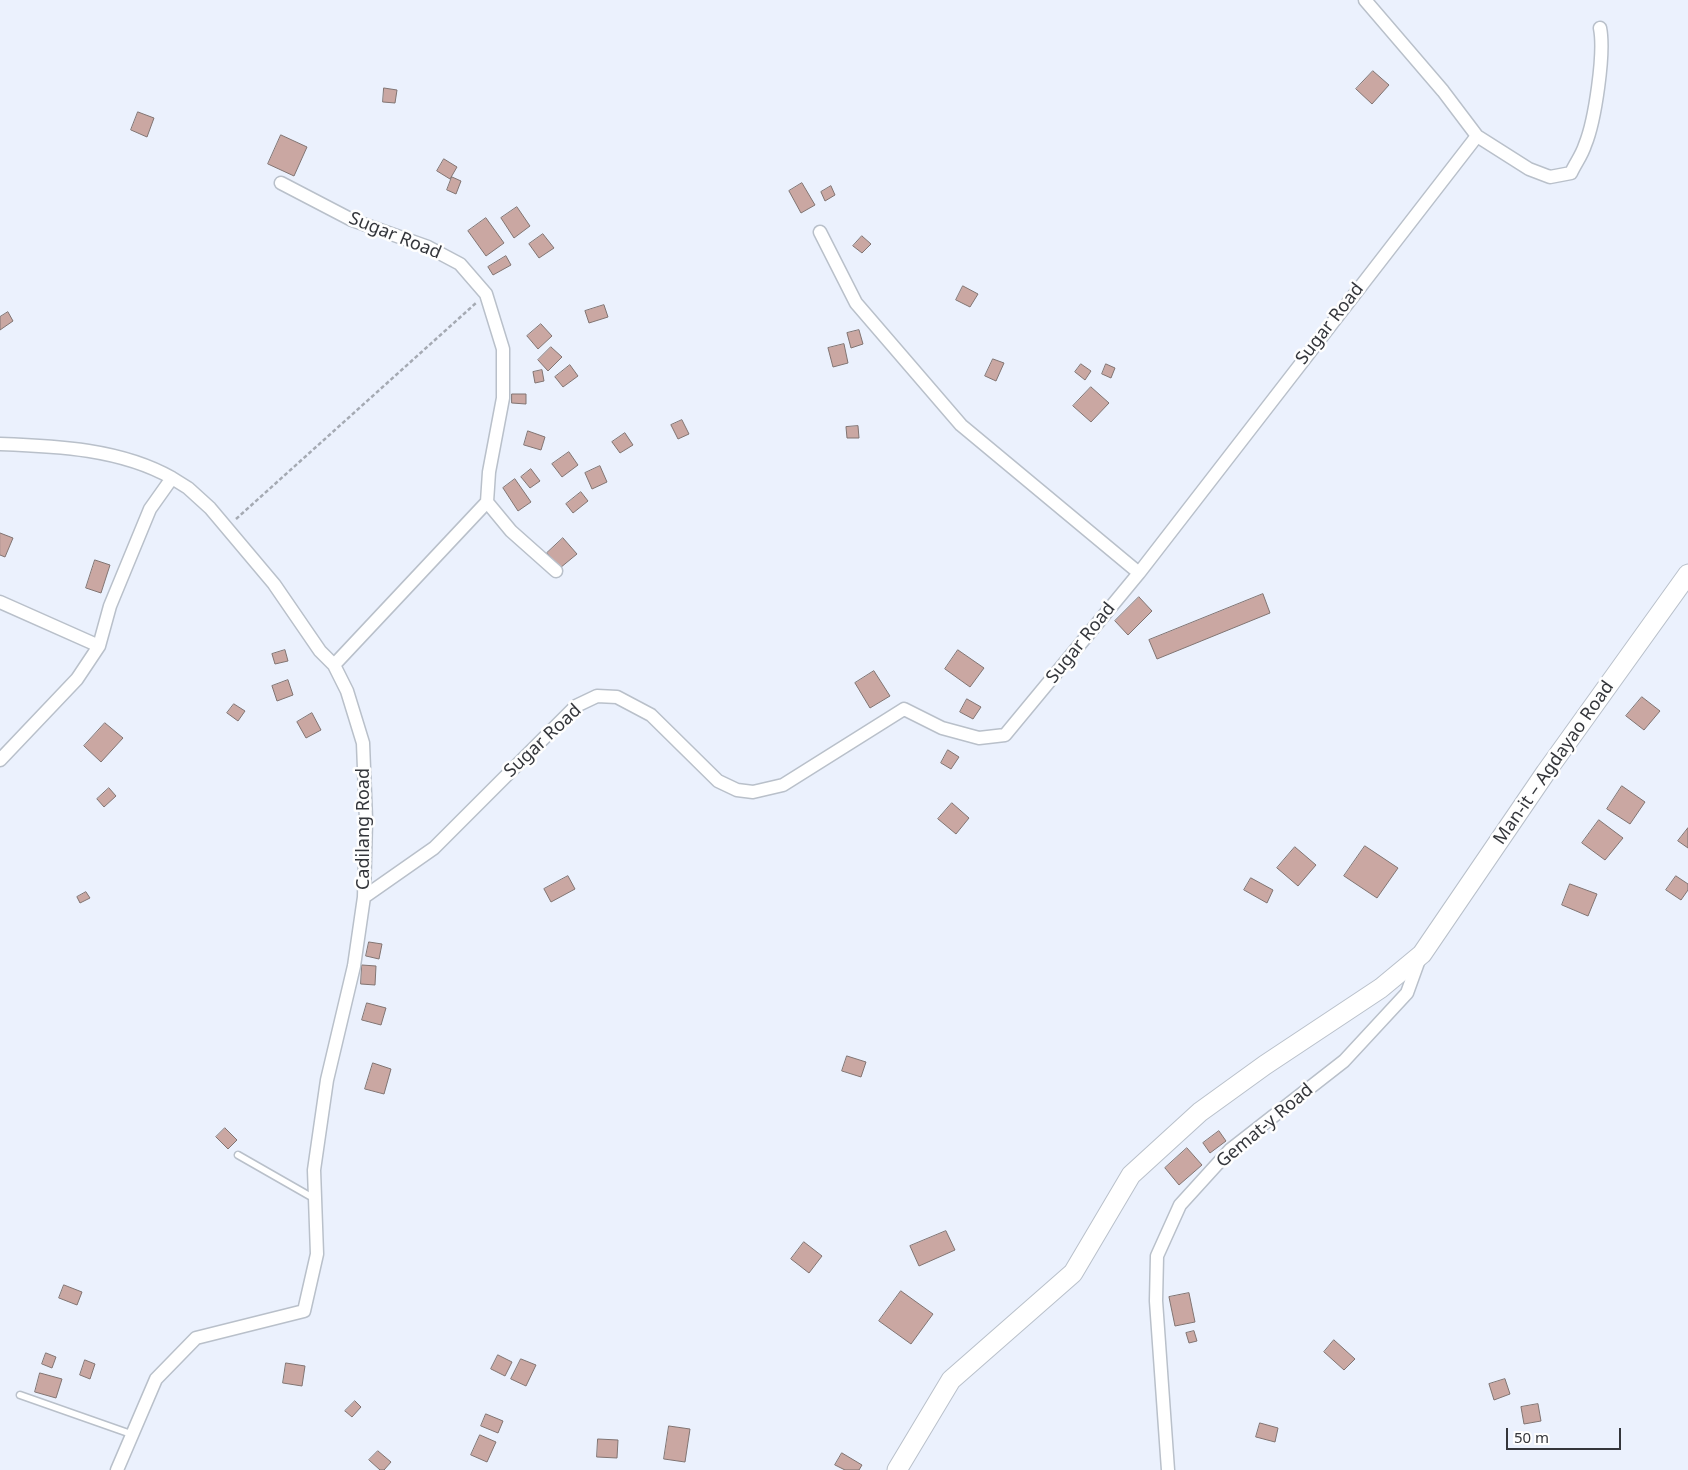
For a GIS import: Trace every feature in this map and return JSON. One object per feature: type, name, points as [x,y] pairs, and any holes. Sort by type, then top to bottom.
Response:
[{"type":"street","points":[[1365,0],[1443,91],[1477,136],[1536,171],[1550,177],[1571,172],[1585,145],[1593,113],[1603,40],[1600,28]]},
{"type":"street","name":"Sugar Road","points":[[364,897],[434,848],[576,706],[597,696],[617,697],[651,715],[718,781],[737,790],[753,792],[783,785],[904,709],[942,728],[979,738],[1005,735],[1139,572],[1477,136]]},
{"type":"street","name":"Sugar Road","points":[[281,183],[352,220],[428,246],[460,264],[486,294],[503,348],[503,398],[489,472],[487,502]]},
{"type":"street","points":[[820,232],[856,303],[961,425],[1139,572]]},
{"type":"street","name":"Cadilang Road","points":[[0,444],[64,448],[114,456],[152,467],[188,488],[226,528],[274,584],[320,651],[334,665],[347,691],[363,744],[366,820],[364,897],[354,966],[327,1080],[314,1170],[317,1254],[304,1311],[196,1338],[156,1379],[117,1470]]},
{"type":"street","points":[[0,760],[77,680],[99,646],[110,606],[150,509],[172,478]]},
{"type":"street","points":[[334,665],[487,502],[511,531],[556,571]]},
{"type":"street","name":"Man-it – Agdayao Road","points":[[897,1470],[951,1380],[1073,1273],[1130,1176],[1200,1112],[1265,1065],[1381,988],[1422,954],[1546,772],[1688,574]]},
{"type":"street","points":[[0,602],[99,646]]},
{"type":"street","name":"Gemat-y Road","points":[[1168,1470],[1156,1301],[1157,1256],[1180,1205],[1230,1150],[1344,1061],[1407,994],[1422,954]]},
{"type":"lane","points":[[238,1155],[315,1199]]},
{"type":"lane","points":[[20,1395],[131,1434]]},
{"type":"path","points":[[226,528],[486,294]]},
{"type":"building","points":[[1373,71],[1389,85],[1372,104],[1356,89]]},
{"type":"building","points":[[384,88],[397,90],[395,103],[383,102]]},
{"type":"building","points":[[138,112],[154,118],[147,137],[131,130]]},
{"type":"building","points":[[281,135],[307,147],[294,176],[268,164]]},
{"type":"building","points":[[444,159],[457,167],[450,179],[437,171]]},
{"type":"building","points":[[452,177],[461,181],[456,194],[447,190]]},
{"type":"building","points":[[802,183],[815,205],[801,213],[789,191]]},
{"type":"building","points":[[831,186],[835,195],[825,201],[821,192]]},
{"type":"building","points":[[517,207],[530,226],[514,238],[501,218]]},
{"type":"building","points":[[486,218],[504,243],[486,256],[468,231]]},
{"type":"building","points":[[543,234],[554,248],[539,258],[529,244]]},
{"type":"building","points":[[862,236],[871,244],[862,253],[853,246]]},
{"type":"building","points":[[506,256],[511,265],[493,275],[488,267]]},
{"type":"building","points":[[963,286],[978,294],[970,307],[956,300]]},
{"type":"building","points":[[604,305],[608,317],[589,323],[585,311]]},
{"type":"building","points":[[8,312],[13,321],[0,330],[0,317]]},
{"type":"building","points":[[541,324],[552,336],[538,349],[527,336]]},
{"type":"building","points":[[859,330],[863,344],[851,348],[847,333]]},
{"type":"building","points":[[844,344],[848,363],[833,367],[828,348]]},
{"type":"building","points":[[551,347],[562,357],[548,371],[538,360]]},
{"type":"building","points":[[993,359],[1004,363],[996,381],[985,376]]},
{"type":"building","points":[[1081,364],[1091,371],[1085,380],[1075,372]]},
{"type":"building","points":[[1106,364],[1115,368],[1111,378],[1102,374]]},
{"type":"building","points":[[570,365],[578,376],[563,387],[555,377]]},
{"type":"building","points":[[542,370],[544,381],[535,383],[533,372]]},
{"type":"building","points":[[1091,387],[1109,403],[1091,422],[1073,406]]},
{"type":"building","points":[[512,394],[526,394],[526,404],[512,403]]},
{"type":"building","points":[[682,420],[689,434],[678,439],[671,425]]},
{"type":"building","points":[[858,426],[859,438],[847,438],[846,427]]},
{"type":"building","points":[[528,431],[545,437],[541,450],[524,445]]},
{"type":"building","points":[[625,433],[633,445],[620,453],[612,442]]},
{"type":"building","points":[[569,452],[578,465],[562,477],[552,464]]},
{"type":"building","points":[[600,466],[607,482],[592,489],[585,473]]},
{"type":"building","points":[[531,469],[540,481],[530,488],[521,477]]},
{"type":"building","points":[[515,479],[531,502],[518,511],[503,488]]},
{"type":"building","points":[[581,492],[588,501],[573,513],[566,504]]},
{"type":"building","points":[[0,533],[13,538],[5,557],[0,555]]},
{"type":"building","points":[[563,538],[577,554],[560,568],[547,553]]},
{"type":"building","points":[[95,560],[110,565],[101,593],[86,588]]},
{"type":"building","points":[[1263,594],[1270,613],[1157,659],[1149,640]]},
{"type":"building","points":[[1139,597],[1152,611],[1128,635],[1115,621]]},
{"type":"building","points":[[285,650],[288,661],[275,664],[272,654]]},
{"type":"building","points":[[958,650],[984,668],[970,687],[945,669]]},
{"type":"building","points":[[874,671],[890,696],[870,708],[855,683]]},
{"type":"building","points":[[288,680],[293,695],[277,701],[272,686]]},
{"type":"building","points":[[1642,697],[1660,711],[1644,730],[1626,716]]},
{"type":"building","points":[[967,699],[981,707],[973,719],[960,712]]},
{"type":"building","points":[[234,704],[245,711],[238,721],[227,713]]},
{"type":"building","points":[[312,713],[321,730],[306,738],[297,722]]},
{"type":"building","points":[[105,723],[123,738],[101,762],[84,746]]},
{"type":"building","points":[[948,750],[959,757],[951,769],[941,763]]},
{"type":"building","points":[[1622,786],[1645,802],[1630,824],[1607,809]]},
{"type":"building","points":[[109,788],[116,796],[104,807],[97,799]]},
{"type":"building","points":[[952,803],[969,818],[956,834],[938,819]]},
{"type":"building","points":[[1599,820],[1623,838],[1605,860],[1582,843]]},
{"type":"building","points":[[1688,828],[1688,848],[1678,841]]},
{"type":"building","points":[[1365,846],[1398,868],[1377,898],[1344,876]]},
{"type":"building","points":[[1295,847],[1316,865],[1298,886],[1277,868]]},
{"type":"building","points":[[568,876],[575,889],[551,902],[544,889]]},
{"type":"building","points":[[1676,876],[1688,884],[1688,890],[1681,900],[1666,890]]},
{"type":"building","points":[[1251,878],[1273,890],[1267,903],[1244,890]]},
{"type":"building","points":[[1570,884],[1597,894],[1588,916],[1562,905]]},
{"type":"building","points":[[86,892],[90,898],[80,903],[77,897]]},
{"type":"building","points":[[369,942],[382,944],[379,959],[366,956]]},
{"type":"building","points":[[362,965],[376,966],[375,985],[361,984]]},
{"type":"building","points":[[367,1003],[386,1008],[381,1025],[362,1020]]},
{"type":"building","points":[[847,1056],[866,1062],[861,1077],[842,1071]]},
{"type":"building","points":[[373,1063],[391,1069],[384,1094],[365,1089]]},
{"type":"building","points":[[225,1128],[237,1140],[228,1149],[216,1137]]},
{"type":"building","points":[[1219,1131],[1226,1141],[1210,1153],[1203,1143]]},
{"type":"building","points":[[1187,1148],[1202,1165],[1179,1185],[1165,1168]]},
{"type":"building","points":[[946,1231],[955,1250],[919,1266],[910,1246]]},
{"type":"building","points":[[804,1242],[822,1256],[809,1273],[791,1259]]},
{"type":"building","points":[[64,1285],[82,1292],[77,1305],[59,1298]]},
{"type":"building","points":[[901,1291],[933,1314],[911,1344],[879,1321]]},
{"type":"building","points":[[1189,1293],[1195,1322],[1175,1326],[1169,1297]]},
{"type":"building","points":[[1194,1331],[1197,1341],[1189,1343],[1186,1333]]},
{"type":"building","points":[[1334,1340],[1355,1359],[1344,1370],[1324,1352]]},
{"type":"building","points":[[46,1353],[56,1357],[52,1368],[42,1364]]},
{"type":"building","points":[[498,1355],[512,1362],[505,1376],[491,1369]]},
{"type":"building","points":[[521,1359],[536,1365],[526,1386],[511,1379]]},
{"type":"building","points":[[85,1360],[95,1364],[90,1379],[80,1375]]},
{"type":"building","points":[[286,1363],[305,1366],[302,1386],[283,1383]]},
{"type":"building","points":[[40,1373],[62,1379],[56,1398],[35,1392]]},
{"type":"building","points":[[1505,1379],[1510,1394],[1494,1400],[1489,1384]]},
{"type":"building","points":[[355,1401],[361,1407],[352,1417],[345,1411]]},
{"type":"building","points":[[1538,1404],[1541,1421],[1524,1424],[1521,1407]]},
{"type":"building","points":[[486,1414],[503,1421],[498,1433],[481,1426]]},
{"type":"building","points":[[1260,1423],[1278,1428],[1275,1442],[1256,1437]]},
{"type":"building","points":[[669,1426],[690,1429],[685,1462],[664,1459]]},
{"type":"building","points":[[480,1435],[496,1442],[487,1462],[471,1455]]},
{"type":"building","points":[[598,1439],[618,1440],[617,1458],[597,1457]]},
{"type":"building","points":[[378,1451],[391,1462],[384,1470],[380,1470],[369,1460]]},
{"type":"building","points":[[842,1453],[862,1465],[859,1470],[845,1470],[835,1465]]}]
